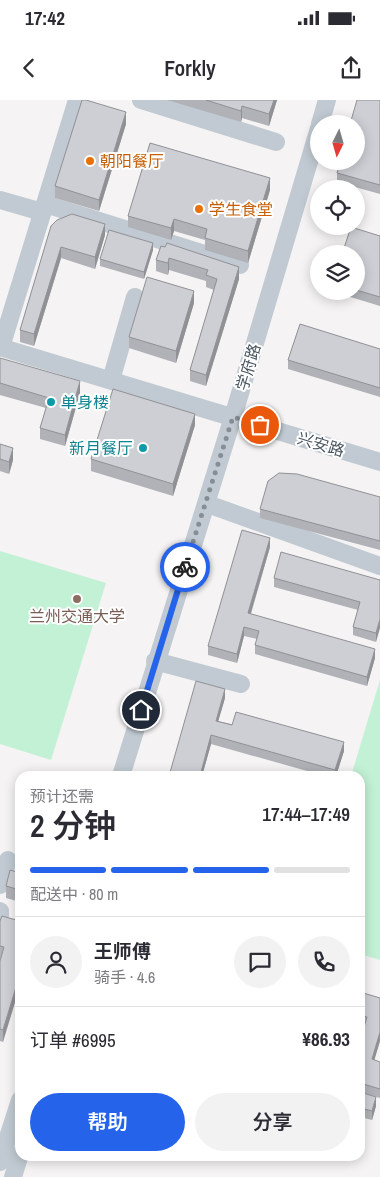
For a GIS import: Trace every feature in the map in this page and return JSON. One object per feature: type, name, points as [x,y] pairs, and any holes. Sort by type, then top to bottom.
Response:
[{"type":"street","points":[[0,347],[77,100]]},
{"type":"street","points":[[141,100],[276,142]]},
{"type":"street","points":[[323,115],[327,100]]},
{"type":"street","points":[[334,115],[338,100]]},
{"type":"street","name":"学府路","points":[[123,771],[216,507],[238,418],[310,160]]},
{"type":"street","name":"学府路","points":[[133,771],[160,662],[317,170]]},
{"type":"street","points":[[0,200],[43,208],[240,265]]},
{"type":"street","points":[[111,380],[136,298]]},
{"type":"street","name":"兴安路","points":[[0,347],[380,462]]},
{"type":"street","points":[[216,507],[380,566]]},
{"type":"street","points":[[160,662],[241,684]]},
{"type":"street","points":[[0,885],[9,861]]},
{"type":"street","points":[[0,1162],[15,1116]]},
{"type":"street","points":[[13,1177],[18,1161]]},
{"type":"green space","points":[[0,551],[106,583],[51,760],[0,744]]},
{"type":"green space","points":[[380,680],[380,960],[365,956],[365,771],[353,771]]},
{"type":"building","name":"朝阳餐厅","points":[[82,100],[126,112],[99,200],[55,186]]},
{"type":"building","points":[[206,100],[274,100],[269,114],[242,106],[241,111]]},
{"type":"building","points":[[357,100],[380,100],[380,185],[337,173],[338,170],[365,170],[365,115],[353,115]]},
{"type":"building","name":"学生食堂","points":[[150,143],[270,178],[248,251],[205,238],[207,229],[174,219],[171,228],[128,216]]},
{"type":"building","points":[[72,214],[105,224],[95,257],[61,247],[34,334],[20,330],[51,226],[57,220]]},
{"type":"building","points":[[109,230],[153,243],[144,272],[100,259]]},
{"type":"building","points":[[365,231],[380,236],[380,297],[365,293],[365,245],[345,245],[348,235],[365,235]]},
{"type":"building","points":[[167,243],[239,267],[206,375],[190,370],[217,279],[206,275],[208,270],[169,258],[168,263],[156,260],[161,246],[165,247]]},
{"type":"building","points":[[147,277],[194,291],[176,351],[129,337]]},
{"type":"building","points":[[300,324],[380,349],[380,388],[288,360]]},
{"type":"building","name":"单身楼","points":[[0,358],[80,381],[65,435],[40,428],[49,398],[0,383]]},
{"type":"building","name":"新月餐厅","points":[[113,389],[195,414],[173,484],[91,459]]},
{"type":"building","points":[[0,444],[13,448],[9,462],[0,459]]},
{"type":"building","points":[[279,473],[297,474],[380,497],[380,541],[260,509],[268,481]]},
{"type":"building","points":[[242,530],[270,538],[248,613],[375,649],[367,677],[255,645],[259,631],[244,627],[237,654],[208,646]]},
{"type":"building","points":[[281,552],[380,580],[380,619],[376,633],[353,627],[360,602],[274,578]]},
{"type":"building","points":[[196,681],[225,689],[216,721],[232,725],[236,712],[344,742],[335,770],[211,735],[201,771],[170,771]]},
{"type":"building","points":[[10,870],[15,872],[15,889],[6,886]]},
{"type":"building","points":[[2,916],[15,920],[15,990],[3,1030],[0,1029],[0,961],[4,947],[0,946],[0,921]]},
{"type":"building","points":[[365,994],[380,998],[380,1032],[372,1059],[380,1062],[380,1089],[365,1084],[365,1024],[367,1017],[365,1016]]},
{"type":"building","points":[[365,1094],[376,1097],[372,1111],[365,1109]]},
{"type":"way so far","points":[[185,567],[233,417],[260,425]]},
{"type":"place","name":"朝阳餐厅","points":[[90,161]]},
{"type":"place","name":"学生食堂","points":[[199,209]]},
{"type":"place","name":"单身楼","points":[[51,402]]},
{"type":"place","name":"新月餐厅","points":[[143,448]]},
{"type":"place","name":"兰州交通大学","points":[[77,599]]},
{"type":"route","points":[[141,710],[185,567]]}]
